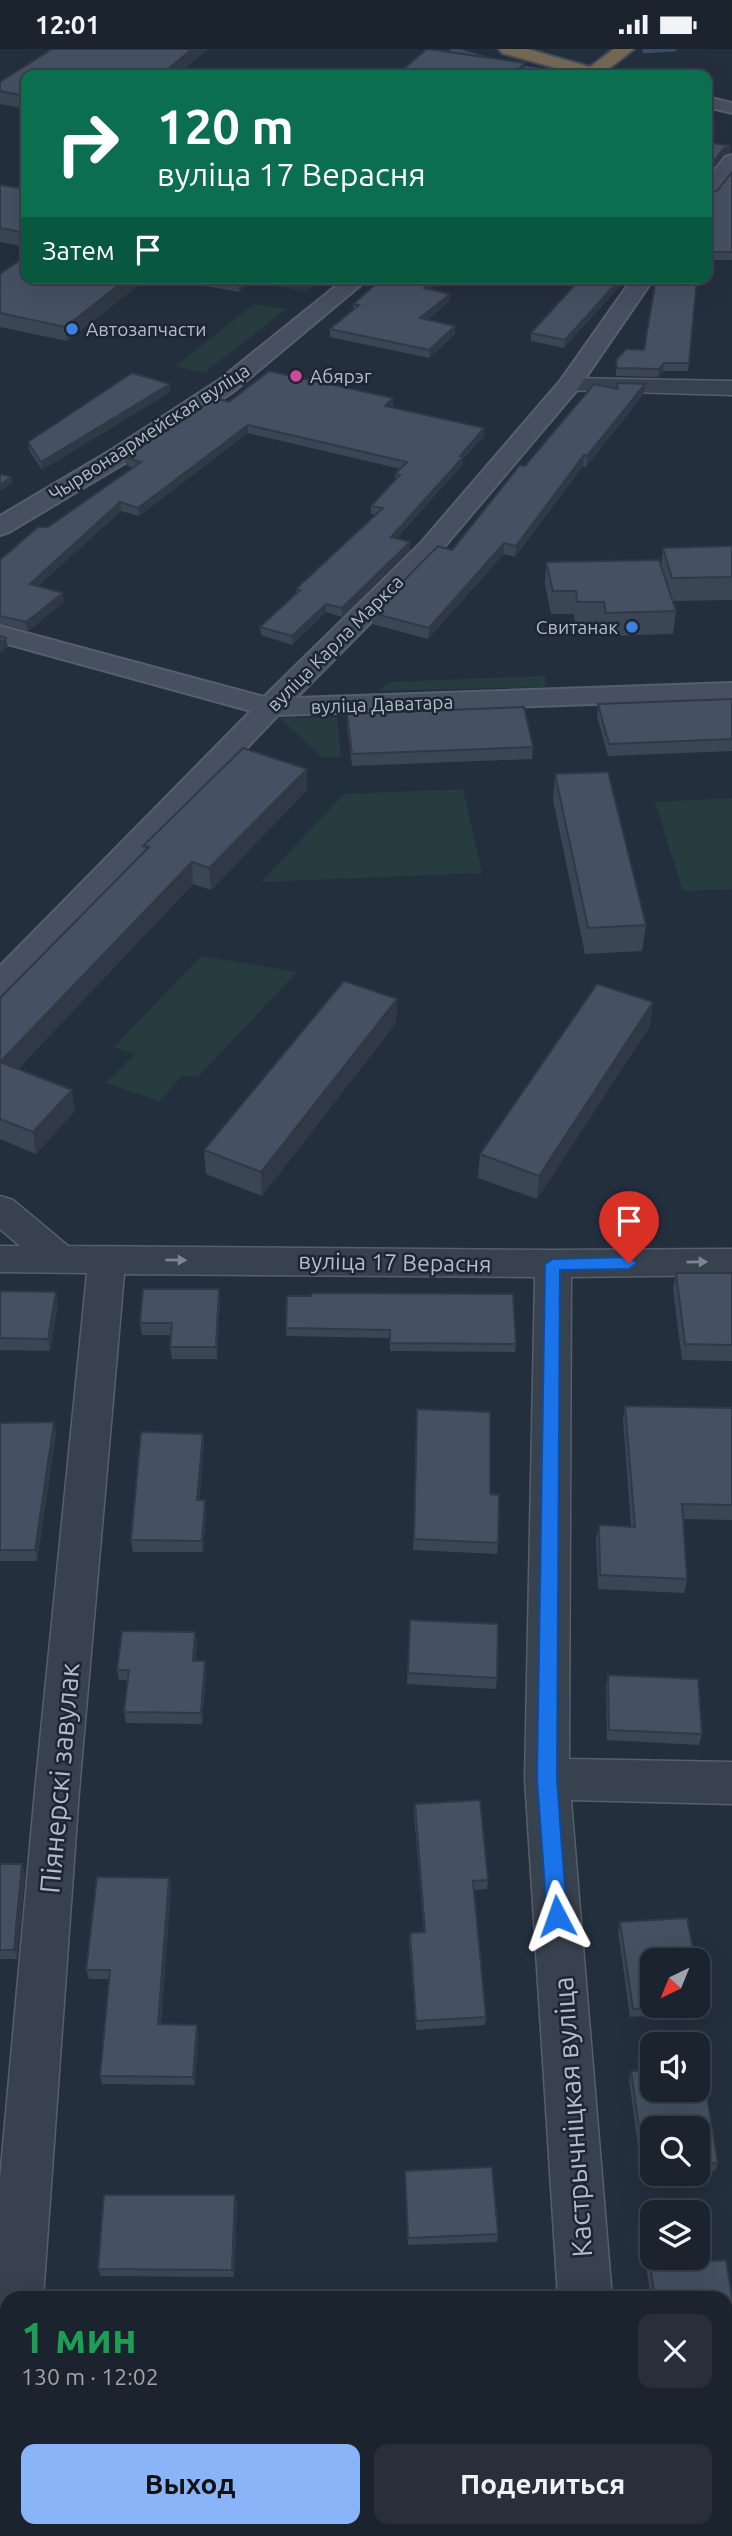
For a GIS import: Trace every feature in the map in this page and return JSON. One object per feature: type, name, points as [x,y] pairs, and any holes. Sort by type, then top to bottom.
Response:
[{"type":"highway","points":[[508,49],[578,70]]},
{"type":"highway","points":[[601,70],[625,49]]},
{"type":"street","points":[[712,103],[732,108]]},
{"type":"street","points":[[712,187],[732,162]]},
{"type":"street","name":"Чырвонаармейская вуліца","points":[[0,527],[119,456],[226,386],[352,284]]},
{"type":"street","name":"вуліца Карла Маркса","points":[[0,986],[270,707],[429,549],[569,385],[640,284]]},
{"type":"street","points":[[569,385],[732,388]]},
{"type":"street","name":"вуліца Даватара","points":[[0,634],[270,707],[732,691]]},
{"type":"street","points":[[0,1209],[59,1259]]},
{"type":"street","name":"вуліца 17 Верасня","points":[[0,1259],[553,1264],[732,1262]]},
{"type":"street","name":"Піянерскі завулак","points":[[17,2291],[57,1791],[107,1259]]},
{"type":"street","name":"Кастрычніцкая вуліца","points":[[553,1264],[547,1779],[584,2291]]},
{"type":"street","points":[[547,1779],[732,1783]]},
{"type":"green space","points":[[268,284],[316,284],[305,293]]},
{"type":"green space","points":[[254,304],[286,309],[204,373],[176,366]]},
{"type":"green space","points":[[545,676],[546,687],[377,691],[392,682]]},
{"type":"green space","points":[[337,717],[341,757],[323,758],[280,718]]},
{"type":"green space","points":[[463,789],[482,873],[261,882],[344,794]]},
{"type":"green space","points":[[732,798],[732,889],[683,891],[655,802]]},
{"type":"green space","points":[[201,956],[297,972],[198,1077],[182,1076],[160,1101],[106,1083],[135,1054],[114,1047]]},
{"type":"building","points":[[52,49],[192,49],[167,70],[21,70],[21,95],[0,91],[0,82]]},
{"type":"building","points":[[427,49],[525,63],[517,70],[402,70]]},
{"type":"building","points":[[712,143],[731,146],[724,148],[712,164]]},
{"type":"building","points":[[732,172],[732,252],[712,252],[712,192],[717,191]]},
{"type":"building","points":[[0,185],[21,188],[21,232],[0,228]]},
{"type":"building","points":[[21,259],[21,284],[120,284],[65,327],[0,313],[0,274]]},
{"type":"building","points":[[376,284],[428,284],[424,288],[450,294],[420,318],[455,326],[429,350],[330,329],[359,305],[353,304]]},
{"type":"building","points":[[576,284],[616,284],[565,340],[531,333]]},
{"type":"building","points":[[655,284],[696,284],[689,363],[664,363],[659,369],[617,368],[616,360],[626,349],[644,350]]},
{"type":"building","points":[[269,371],[393,398],[385,406],[484,428],[460,456],[464,456],[391,537],[410,542],[342,608],[326,604],[292,636],[260,627],[300,590],[296,589],[383,508],[371,506],[400,475],[395,474],[407,462],[248,425],[138,508],[120,502],[30,584],[63,593],[26,622],[0,616],[0,560],[38,527],[48,527],[141,462],[125,457],[216,398],[229,402]]},
{"type":"building","points":[[132,373],[170,384],[41,462],[28,442]]},
{"type":"building","points":[[617,383],[645,384],[587,456],[584,455],[516,546],[504,543],[429,628],[372,613],[438,546],[452,550],[520,465],[525,466],[594,384],[618,389]]},
{"type":"building","points":[[0,474],[11,477],[0,485]]},
{"type":"building","points":[[732,546],[732,577],[672,578],[663,548]]},
{"type":"building","points":[[659,560],[676,611],[606,613],[604,602],[577,602],[576,591],[553,591],[546,562]]},
{"type":"building","points":[[732,699],[732,739],[609,744],[598,704]]},
{"type":"building","points":[[524,707],[533,747],[352,754],[347,714]]},
{"type":"building","points":[[243,748],[307,769],[209,868],[192,862],[0,1062],[0,998],[149,847],[143,846]]},
{"type":"building","points":[[608,772],[646,925],[588,928],[555,774]]},
{"type":"building","points":[[344,981],[397,999],[261,1172],[204,1150]]},
{"type":"building","points":[[597,984],[653,1002],[539,1176],[480,1154]]},
{"type":"building","points":[[0,1062],[72,1090],[33,1132],[0,1119]]},
{"type":"building","points":[[676,1273],[732,1273],[732,1345],[685,1344]]},
{"type":"building","points":[[143,1289],[219,1289],[216,1347],[170,1347],[172,1323],[140,1323]]},
{"type":"building","points":[[0,1291],[56,1292],[48,1339],[0,1338]]},
{"type":"building","points":[[312,1293],[513,1294],[516,1344],[390,1343],[390,1330],[286,1328],[287,1296],[311,1296]]},
{"type":"building","points":[[625,1406],[732,1408],[732,1505],[682,1504],[687,1579],[600,1575],[599,1525],[635,1527]]},
{"type":"building","points":[[417,1409],[490,1412],[490,1494],[499,1495],[498,1543],[414,1539]]},
{"type":"building","points":[[54,1422],[35,1550],[0,1550],[0,1423]]},
{"type":"building","points":[[141,1432],[203,1434],[197,1500],[205,1500],[202,1541],[131,1540]]},
{"type":"building","points":[[410,1620],[498,1624],[497,1678],[408,1673]]},
{"type":"building","points":[[122,1631],[195,1632],[193,1661],[205,1661],[201,1713],[124,1712],[129,1670],[117,1670]]},
{"type":"building","points":[[608,1675],[698,1679],[702,1734],[609,1730]]},
{"type":"building","points":[[480,1800],[488,1880],[473,1881],[486,2017],[416,2021],[410,1933],[425,1932],[415,1804]]},
{"type":"building","points":[[0,1864],[22,1864],[14,1950],[0,1950]]},
{"type":"building","points":[[97,1877],[169,1878],[158,2024],[197,2025],[193,2077],[100,2076],[110,1970],[86,1970]]},
{"type":"building","points":[[687,1918],[693,1948],[640,1948],[640,2008],[633,2009],[620,1922]]},
{"type":"building","points":[[631,2071],[640,2071],[640,2102],[708,2102],[718,2163],[710,2163],[710,2116],[640,2116],[640,2133]]},
{"type":"building","points":[[492,2167],[498,2234],[408,2238],[405,2171]]},
{"type":"building","points":[[104,2195],[235,2195],[232,2270],[98,2269]]},
{"type":"building","points":[[726,2260],[731,2291],[654,2291],[651,2270],[710,2270],[710,2261]]},
{"type":"waterway","points":[[452,49],[488,60]]},
{"type":"waterway","points":[[645,51],[674,49]]},
{"type":"waterway","points":[[514,67],[537,70]]},
{"type":"place","name":"Автозапчасти","points":[[72,329]]},
{"type":"place","name":"Абярэг","points":[[296,376]]},
{"type":"place","name":"Свитанак","points":[[632,627]]},
{"type":"route","points":[[557,1916],[547,1779],[553,1264],[629,1263]]}]
